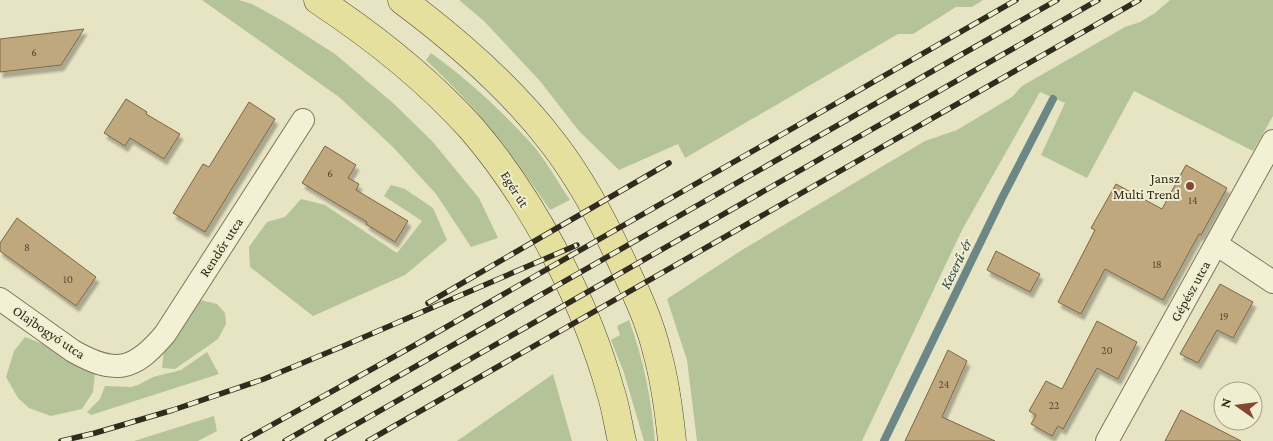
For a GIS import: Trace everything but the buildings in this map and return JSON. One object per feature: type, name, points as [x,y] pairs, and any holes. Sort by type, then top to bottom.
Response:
[{"type":"main road","name":"Egér út","points":[[318,0],[385,48],[431,88],[471,129],[502,168],[547,241],[570,286],[606,374],[622,441]]},
{"type":"main road","points":[[402,0],[440,28],[505,88],[553,143],[583,188],[602,220],[645,313],[667,396],[672,441]]},
{"type":"street","name":"Rendőr utca","points":[[129,364],[143,357],[165,334],[303,120]]},
{"type":"street","name":"Gépész utca","points":[[1107,441],[1273,141]]},
{"type":"street","points":[[1216,244],[1273,282]]},
{"type":"street","name":"Olajbogyó utca","points":[[0,299],[85,358],[107,365],[122,366],[129,364]]},
{"type":"green space","points":[[202,0],[239,0],[252,4],[335,54],[393,103],[432,141],[479,198],[498,238],[471,247],[436,194],[393,147],[339,97]]},
{"type":"green space","points":[[459,0],[983,0],[972,7],[956,7],[913,34],[898,34],[685,158],[678,144],[619,170],[579,131],[540,81],[484,21]]},
{"type":"green space","points":[[1170,0],[1273,0],[1273,116],[1253,151],[1134,91],[1087,178],[1041,155],[1065,103],[1040,92],[962,230],[862,441],[697,441],[687,360],[667,299],[742,250],[856,182],[925,141],[957,130],[1012,97],[1022,86],[1125,27],[1140,22],[1155,13]]},
{"type":"green space","points":[[431,53],[471,84],[520,131],[542,156],[570,200],[550,210],[485,122],[426,60]]},
{"type":"green space","points":[[391,185],[405,189],[433,208],[447,240],[405,275],[313,316],[250,267],[249,247],[267,222],[285,217],[301,199],[325,205],[397,253],[422,221],[384,196]]},
{"type":"green space","points":[[200,300],[217,304],[225,313],[226,324],[218,339],[175,369],[162,368],[164,350]]},
{"type":"green space","points":[[629,320],[646,379],[655,441],[644,441],[624,373],[611,340],[620,335],[617,326]]},
{"type":"green space","points":[[25,337],[43,344],[95,373],[93,392],[82,409],[51,416],[29,408],[18,398],[6,377],[14,351]]},
{"type":"green space","points":[[207,352],[219,374],[91,415],[87,412],[100,399],[105,386],[131,387],[138,385],[153,377],[181,370]]},
{"type":"green space","points":[[553,374],[572,441],[457,441]]},
{"type":"green space","points":[[214,416],[217,431],[198,441],[134,441]]},
{"type":"waterway","name":"Keserű-ér","points":[[884,441],[1002,198],[1053,99]]},
{"type":"railway","points":[[243,441],[415,345],[1016,0]]},
{"type":"railway","points":[[285,441],[1057,0]]},
{"type":"railway","points":[[327,441],[1098,0]]},
{"type":"railway","points":[[368,441],[1139,0]]},
{"type":"railway","points":[[428,303],[669,163]]},
{"type":"railway","points":[[61,441],[173,410],[264,379],[577,245]]},
{"type":"place","name":"Jansz Multi Trend","points":[[1190,186]]}]
